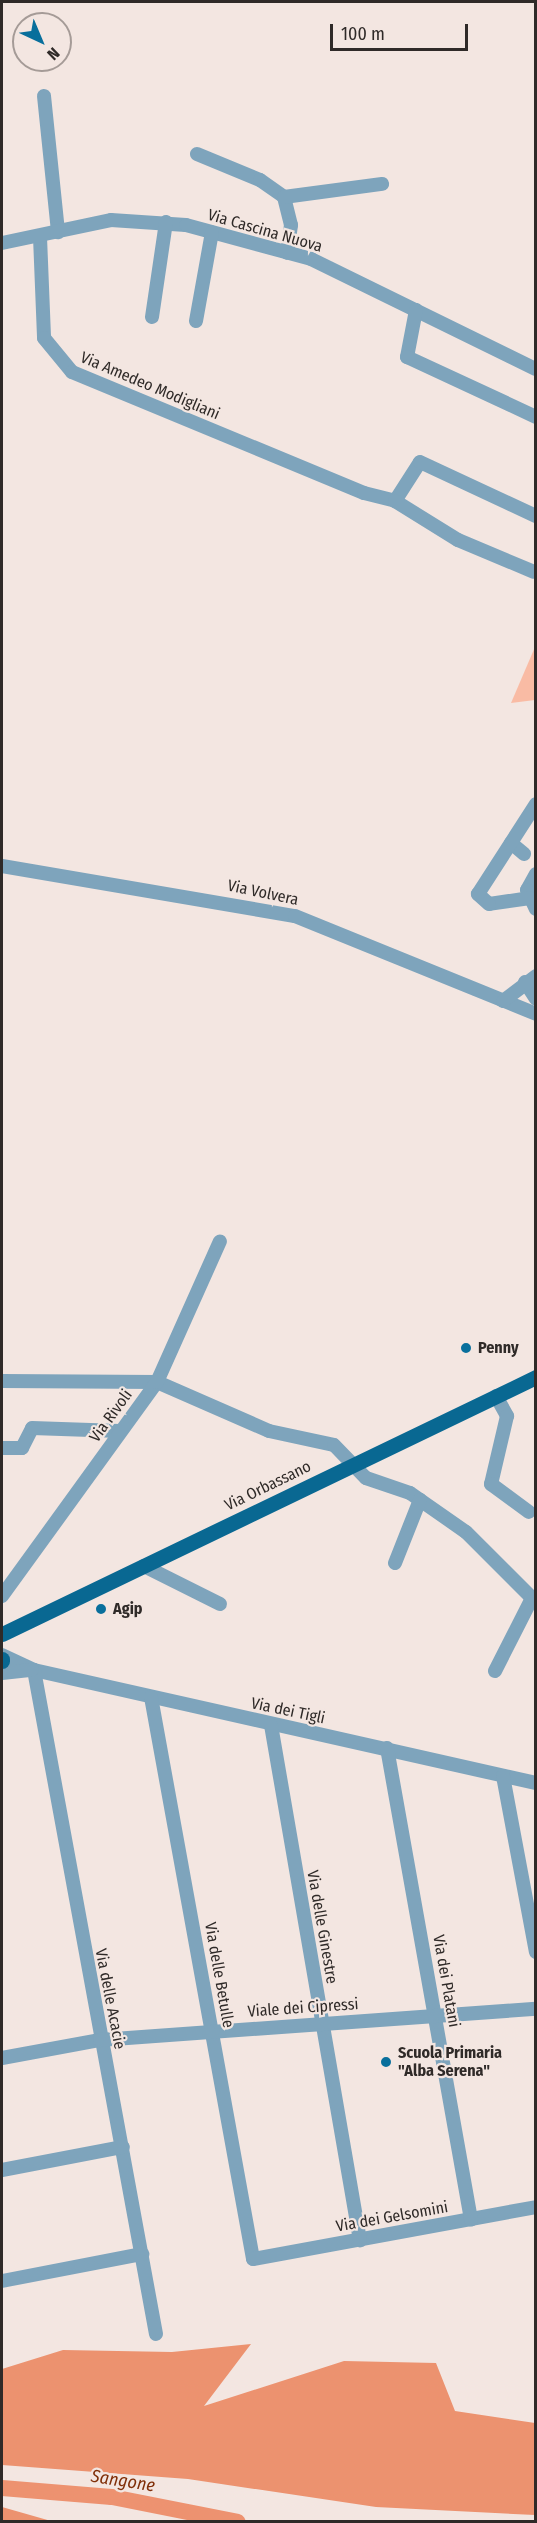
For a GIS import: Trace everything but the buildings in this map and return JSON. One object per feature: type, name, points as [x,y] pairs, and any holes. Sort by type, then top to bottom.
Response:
[{"type":"main road","name":"Via Orbassano","points":[[2,1634],[536,1377]]},
{"type":"main road","name":"Via Orbassano","points":[[2,1647],[16,1628]]},
{"type":"street","points":[[44,96],[58,232]]},
{"type":"street","points":[[197,154],[260,180],[284,197],[291,225],[287,252]]},
{"type":"street","points":[[284,197],[382,184]]},
{"type":"street","name":"Via Cascina Nuova","points":[[2,243],[40,237],[111,220],[166,222],[212,232],[287,252],[416,310],[536,369]]},
{"type":"street","points":[[152,317],[166,222]]},
{"type":"street","points":[[196,321],[212,232]]},
{"type":"street","name":"Via Amedeo Modigliani","points":[[40,237],[44,338],[62,364],[348,488],[396,501],[459,540],[535,572]]},
{"type":"street","points":[[416,310],[408,357],[536,417]]},
{"type":"street","points":[[396,501],[420,462],[536,516]]},
{"type":"street","points":[[536,804],[478,894],[489,904],[533,903],[529,879],[536,874]]},
{"type":"street","points":[[511,843],[524,854]]},
{"type":"street","name":"Via Volvera","points":[[2,866],[295,916],[536,1014]]},
{"type":"street","points":[[503,1001],[530,979],[536,999]]},
{"type":"street","name":"Via Rivoli","points":[[2,1596],[157,1382],[220,1241]]},
{"type":"street","points":[[2,1381],[157,1382],[269,1431],[334,1445],[366,1478],[420,1500],[466,1532],[534,1600],[495,1671]]},
{"type":"street","points":[[496,1396],[507,1416],[491,1484],[529,1512]]},
{"type":"street","points":[[2,1448],[22,1448],[32,1428],[120,1431]]},
{"type":"street","points":[[394,1563],[420,1500]]},
{"type":"street","points":[[144,1566],[220,1604]]},
{"type":"street","name":"Via dei Tigli","points":[[2,1658],[34,1670],[271,1725],[387,1748],[536,1784]]},
{"type":"street","name":"Via dei Tigli","points":[[2,1673],[34,1670]]},
{"type":"street","name":"Via delle Acacie","points":[[34,1670],[100,2040],[123,2147],[156,2334]]},
{"type":"street","name":"Via delle Betulle","points":[[152,1697],[253,2259]]},
{"type":"street","name":"Via delle Ginestre","points":[[271,1725],[360,2240]]},
{"type":"street","name":"Via dei Platani","points":[[387,1748],[471,2220]]},
{"type":"street","points":[[503,1776],[536,1952]]},
{"type":"street","name":"Viale dei Cipressi","points":[[2,2058],[100,2040],[322,2022],[536,2009]]},
{"type":"street","points":[[2,2170],[123,2147]]},
{"type":"street","name":"Via dei Gelsomini","points":[[253,2259],[536,2207]]},
{"type":"street","points":[[2,2281],[142,2254]]},
{"type":"shaded area","points":[[535,647],[535,700],[511,703]]},
{"type":"shaded area","points":[[251,2344],[204,2406],[344,2361],[436,2363],[455,2411],[535,2423],[535,2515],[376,2507],[188,2479],[2,2465],[2,2369],[63,2350],[172,2352]]},
{"type":"shaded area","points":[[2,2507],[51,2521],[2,2521]]},
{"type":"waterway","name":"Sangone","points":[[2,2488],[112,2497],[238,2522]]},
{"type":"place","name":"Penny","points":[[466,1348]]},
{"type":"place","name":"Agip","points":[[101,1609]]},
{"type":"place","name":"Scuola Primaria \"Alba Serena\"","points":[[386,2062]]}]
